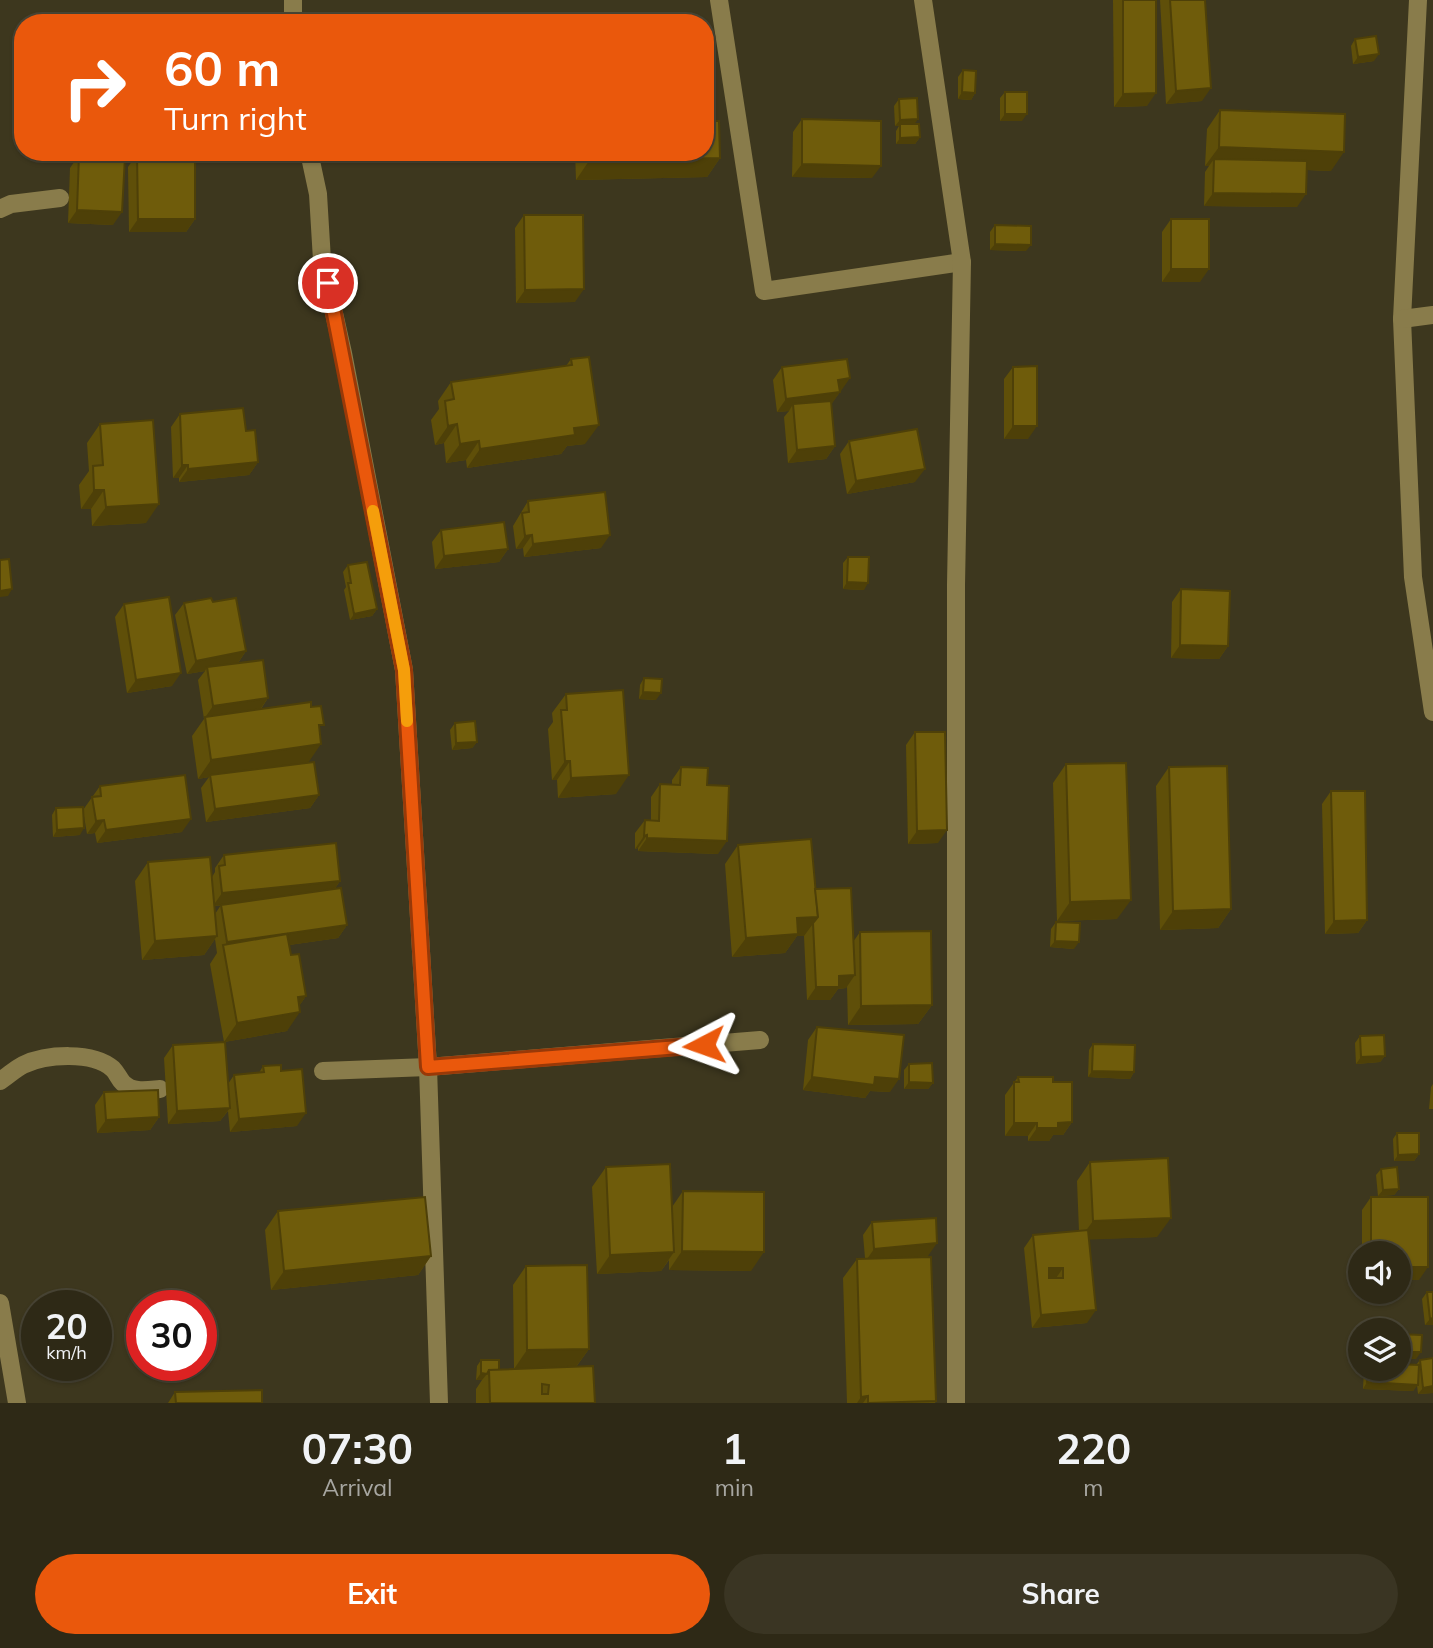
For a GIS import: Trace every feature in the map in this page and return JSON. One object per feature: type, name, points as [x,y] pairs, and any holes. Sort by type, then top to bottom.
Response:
[{"type":"street","points":[[719,0],[764,291],[962,262]]},
{"type":"street","points":[[923,0],[962,262],[956,585],[956,1403]]},
{"type":"street","points":[[1418,0],[1402,319],[1413,577],[1433,712]]},
{"type":"street","points":[[311,161],[318,194],[322,260],[343,353],[404,670],[428,1067],[439,1403]]},
{"type":"street","points":[[0,209],[11,204],[60,198]]},
{"type":"street","points":[[1402,319],[1433,315]]},
{"type":"street","points":[[323,1071],[428,1067],[760,1040]]},
{"type":"street","points":[[0,1081],[21,1066],[42,1058],[71,1056],[99,1060],[113,1069],[123,1083],[136,1090],[160,1089]]},
{"type":"street","points":[[0,1303],[17,1403]]},
{"type":"building","points":[[1123,0],[1156,0],[1156,93],[1123,94]]},
{"type":"building","points":[[1170,0],[1205,0],[1211,88],[1176,91]]},
{"type":"building","points":[[1376,36],[1379,54],[1358,57],[1355,39]]},
{"type":"building","points":[[963,70],[976,71],[975,93],[962,92]]},
{"type":"building","points":[[1005,92],[1027,92],[1027,114],[1005,114]]},
{"type":"building","points":[[917,98],[918,119],[900,120],[899,99]]},
{"type":"building","points":[[1220,110],[1345,114],[1344,152],[1219,147]]},
{"type":"building","points":[[802,119],[881,121],[881,166],[802,164]]},
{"type":"building","points":[[714,121],[719,121],[720,158],[714,158]]},
{"type":"building","points":[[900,124],[919,124],[920,137],[900,138]]},
{"type":"building","points":[[1214,159],[1307,161],[1306,194],[1213,193]]},
{"type":"building","points":[[79,161],[125,161],[122,212],[77,210]]},
{"type":"building","points":[[137,161],[195,161],[195,219],[138,219]]},
{"type":"building","points":[[524,215],[583,215],[584,289],[525,290]]},
{"type":"building","points":[[1171,219],[1209,219],[1209,269],[1171,269]]},
{"type":"building","points":[[995,225],[1031,226],[1031,245],[995,244]]},
{"type":"building","points":[[589,357],[599,425],[574,428],[575,435],[480,449],[479,441],[460,444],[457,424],[448,426],[445,401],[454,399],[451,382],[572,365],[571,359]]},
{"type":"building","points":[[847,359],[850,378],[838,380],[840,392],[786,399],[782,367]]},
{"type":"building","points":[[1037,366],[1037,426],[1013,426],[1013,367]]},
{"type":"building","points":[[831,401],[835,446],[797,450],[793,404]]},
{"type":"building","points":[[243,408],[246,431],[255,430],[258,462],[188,469],[188,465],[182,465],[180,414]]},
{"type":"building","points":[[153,420],[159,504],[106,507],[104,490],[94,490],[93,466],[103,465],[100,424]]},
{"type":"building","points":[[917,429],[925,469],[856,481],[849,441]]},
{"type":"building","points":[[605,492],[610,535],[533,544],[532,535],[525,536],[522,513],[529,512],[528,501]]},
{"type":"building","points":[[504,522],[508,549],[444,556],[441,530]]},
{"type":"building","points":[[848,557],[869,557],[868,583],[847,582]]},
{"type":"building","points":[[9,559],[12,589],[0,591],[0,560]]},
{"type":"building","points":[[367,562],[377,609],[354,614],[348,583],[351,583],[348,565]]},
{"type":"building","points":[[1181,589],[1230,591],[1228,646],[1180,645]]},
{"type":"building","points":[[169,597],[181,673],[136,680],[124,604]]},
{"type":"building","points":[[211,598],[213,602],[236,598],[246,651],[196,661],[184,603]]},
{"type":"building","points":[[263,660],[268,698],[213,706],[207,667]]},
{"type":"building","points":[[644,678],[662,679],[661,693],[643,692]]},
{"type":"building","points":[[623,690],[629,775],[571,778],[570,761],[565,761],[561,710],[567,710],[566,694]]},
{"type":"building","points":[[311,702],[311,707],[321,706],[324,725],[319,725],[321,744],[211,760],[205,717]]},
{"type":"building","points":[[475,721],[477,742],[456,743],[455,723]]},
{"type":"building","points":[[915,732],[945,732],[947,830],[917,831]]},
{"type":"building","points":[[314,762],[319,795],[215,809],[210,775]]},
{"type":"building","points":[[1126,763],[1131,900],[1070,902],[1066,764]]},
{"type":"building","points":[[1227,766],[1231,909],[1173,911],[1169,767]]},
{"type":"building","points":[[681,767],[708,768],[707,785],[729,786],[727,841],[644,836],[645,820],[659,821],[660,784],[680,785]]},
{"type":"building","points":[[185,775],[191,819],[106,830],[104,820],[96,821],[92,797],[101,796],[100,786]]},
{"type":"building","points":[[1331,791],[1365,791],[1367,920],[1334,921]]},
{"type":"building","points":[[83,807],[84,828],[57,830],[56,808]]},
{"type":"building","points":[[811,839],[818,917],[797,918],[798,934],[746,938],[738,845]]},
{"type":"building","points":[[336,843],[340,881],[222,893],[219,866],[225,865],[224,855]]},
{"type":"building","points":[[210,857],[217,936],[155,941],[148,862]]},
{"type":"building","points":[[341,888],[347,925],[227,942],[221,905]]},
{"type":"building","points":[[851,888],[855,975],[839,976],[839,987],[816,987],[813,923],[818,917],[815,889]]},
{"type":"building","points":[[1056,922],[1080,923],[1079,942],[1055,941]]},
{"type":"building","points":[[931,931],[932,1005],[861,1006],[860,932]]},
{"type":"building","points":[[287,934],[291,955],[299,954],[306,996],[298,997],[300,1012],[237,1023],[223,945]]},
{"type":"building","points":[[817,1027],[904,1035],[899,1079],[875,1077],[874,1085],[812,1077]]},
{"type":"building","points":[[1384,1035],[1385,1056],[1361,1057],[1360,1036]]},
{"type":"building","points":[[225,1042],[230,1108],[177,1111],[173,1045]]},
{"type":"building","points":[[1093,1044],[1135,1045],[1134,1072],[1092,1071]]},
{"type":"building","points":[[932,1063],[933,1083],[909,1082],[909,1064]]},
{"type":"building","points":[[281,1065],[281,1071],[302,1069],[306,1113],[239,1119],[234,1075],[264,1072],[263,1066]]},
{"type":"building","points":[[1018,1077],[1053,1077],[1053,1082],[1072,1082],[1072,1122],[1058,1123],[1058,1128],[1037,1128],[1037,1123],[1014,1123],[1014,1082],[1019,1082]]},
{"type":"building","points":[[158,1090],[159,1117],[106,1120],[104,1092]]},
{"type":"building","points":[[1397,1133],[1419,1133],[1419,1154],[1398,1155]]},
{"type":"building","points":[[1168,1158],[1171,1218],[1093,1221],[1090,1162]]},
{"type":"building","points":[[670,1164],[674,1252],[610,1255],[606,1167]]},
{"type":"building","points":[[1397,1167],[1399,1189],[1383,1190],[1381,1169]]},
{"type":"building","points":[[683,1191],[764,1192],[764,1252],[682,1251]]},
{"type":"building","points":[[425,1197],[431,1256],[284,1271],[278,1211]]},
{"type":"building","points":[[1371,1197],[1428,1197],[1428,1267],[1411,1267],[1411,1241],[1371,1241]]},
{"type":"building","points":[[936,1218],[937,1243],[874,1249],[872,1222]]},
{"type":"building","points":[[1088,1230],[1096,1310],[1041,1315],[1033,1235]],"holes":[[[1049,1268],[1063,1268],[1063,1278],[1049,1278]]]},
{"type":"building","points":[[931,1257],[936,1401],[868,1403],[868,1396],[861,1397],[857,1259]]},
{"type":"building","points":[[587,1265],[589,1349],[527,1350],[526,1266]]},
{"type":"building","points":[[1427,1292],[1433,1292],[1433,1318],[1430,1319]]},
{"type":"building","points":[[1411,1335],[1422,1335],[1421,1352],[1411,1352]]},
{"type":"building","points":[[1433,1358],[1433,1386],[1423,1388],[1420,1360]]},
{"type":"building","points":[[481,1360],[499,1360],[499,1370],[481,1373]]},
{"type":"building","points":[[1411,1365],[1419,1365],[1418,1385],[1367,1382],[1411,1381]]},
{"type":"building","points":[[593,1366],[595,1403],[490,1403],[489,1370]],"holes":[[[542,1384],[549,1385],[548,1394],[542,1394]]]},
{"type":"building","points":[[262,1390],[262,1403],[176,1403],[175,1392]]},
{"type":"slow traffic","points":[[373,511],[404,670],[407,721]]},
{"type":"route","points":[[328,283],[404,670],[428,1067],[704,1045]]}]
